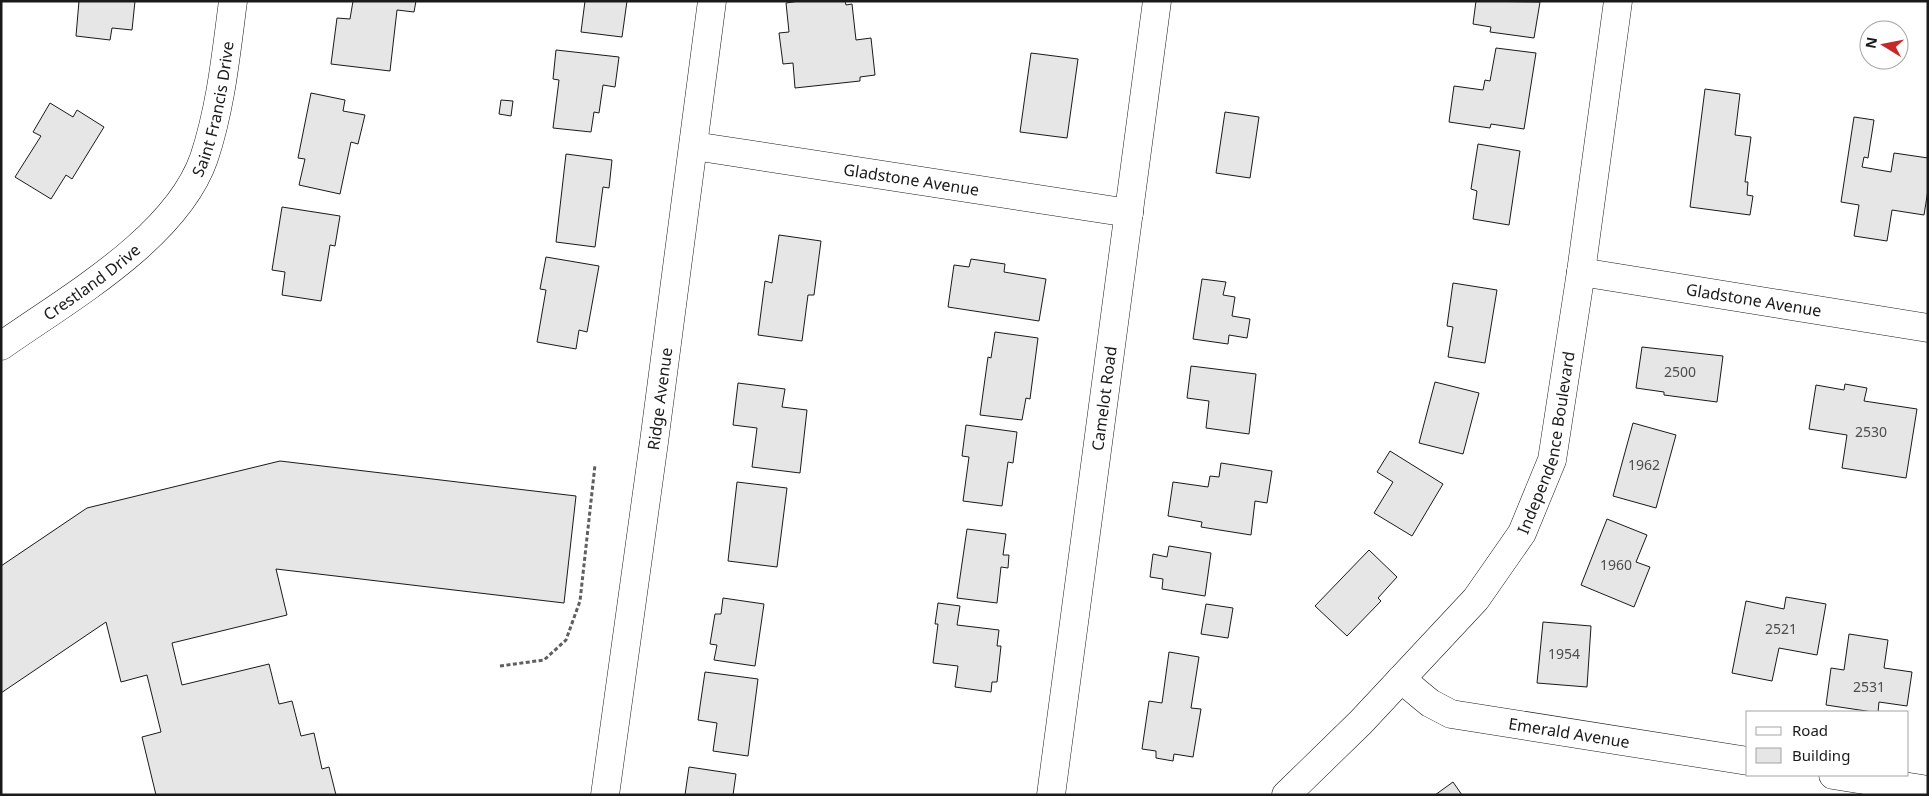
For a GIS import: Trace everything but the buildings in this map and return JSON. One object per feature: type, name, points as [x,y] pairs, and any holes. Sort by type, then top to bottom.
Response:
[{"type":"street","name":"Saint Francis Drive","points":[[176,210],[206,150],[220,98],[233,1]]},
{"type":"street","name":"Ridge Avenue","points":[[605,795],[694,146],[712,1]]},
{"type":"street","name":"Camelot Road","points":[[1051,795],[1157,1]]},
{"type":"street","name":"Independence Boulevard","points":[[1286,795],[1361,722],[1476,598],[1522,533],[1552,460],[1581,272],[1618,1]]},
{"type":"street","name":"Gladstone Avenue","points":[[694,146],[1129,213]]},
{"type":"street","name":"Crestland Drive","points":[[1,346],[132,253],[176,210]]},
{"type":"street","name":"Gladstone Avenue","points":[[1581,272],[1928,328]]},
{"type":"street","name":"Emerald Avenue","points":[[1401,679],[1430,703],[1451,714],[1746,761]]},
{"type":"street","points":[[1839,776],[1928,790]]},
{"type":"path","points":[[500,666],[544,660],[566,640],[580,601],[596,465]]}]
